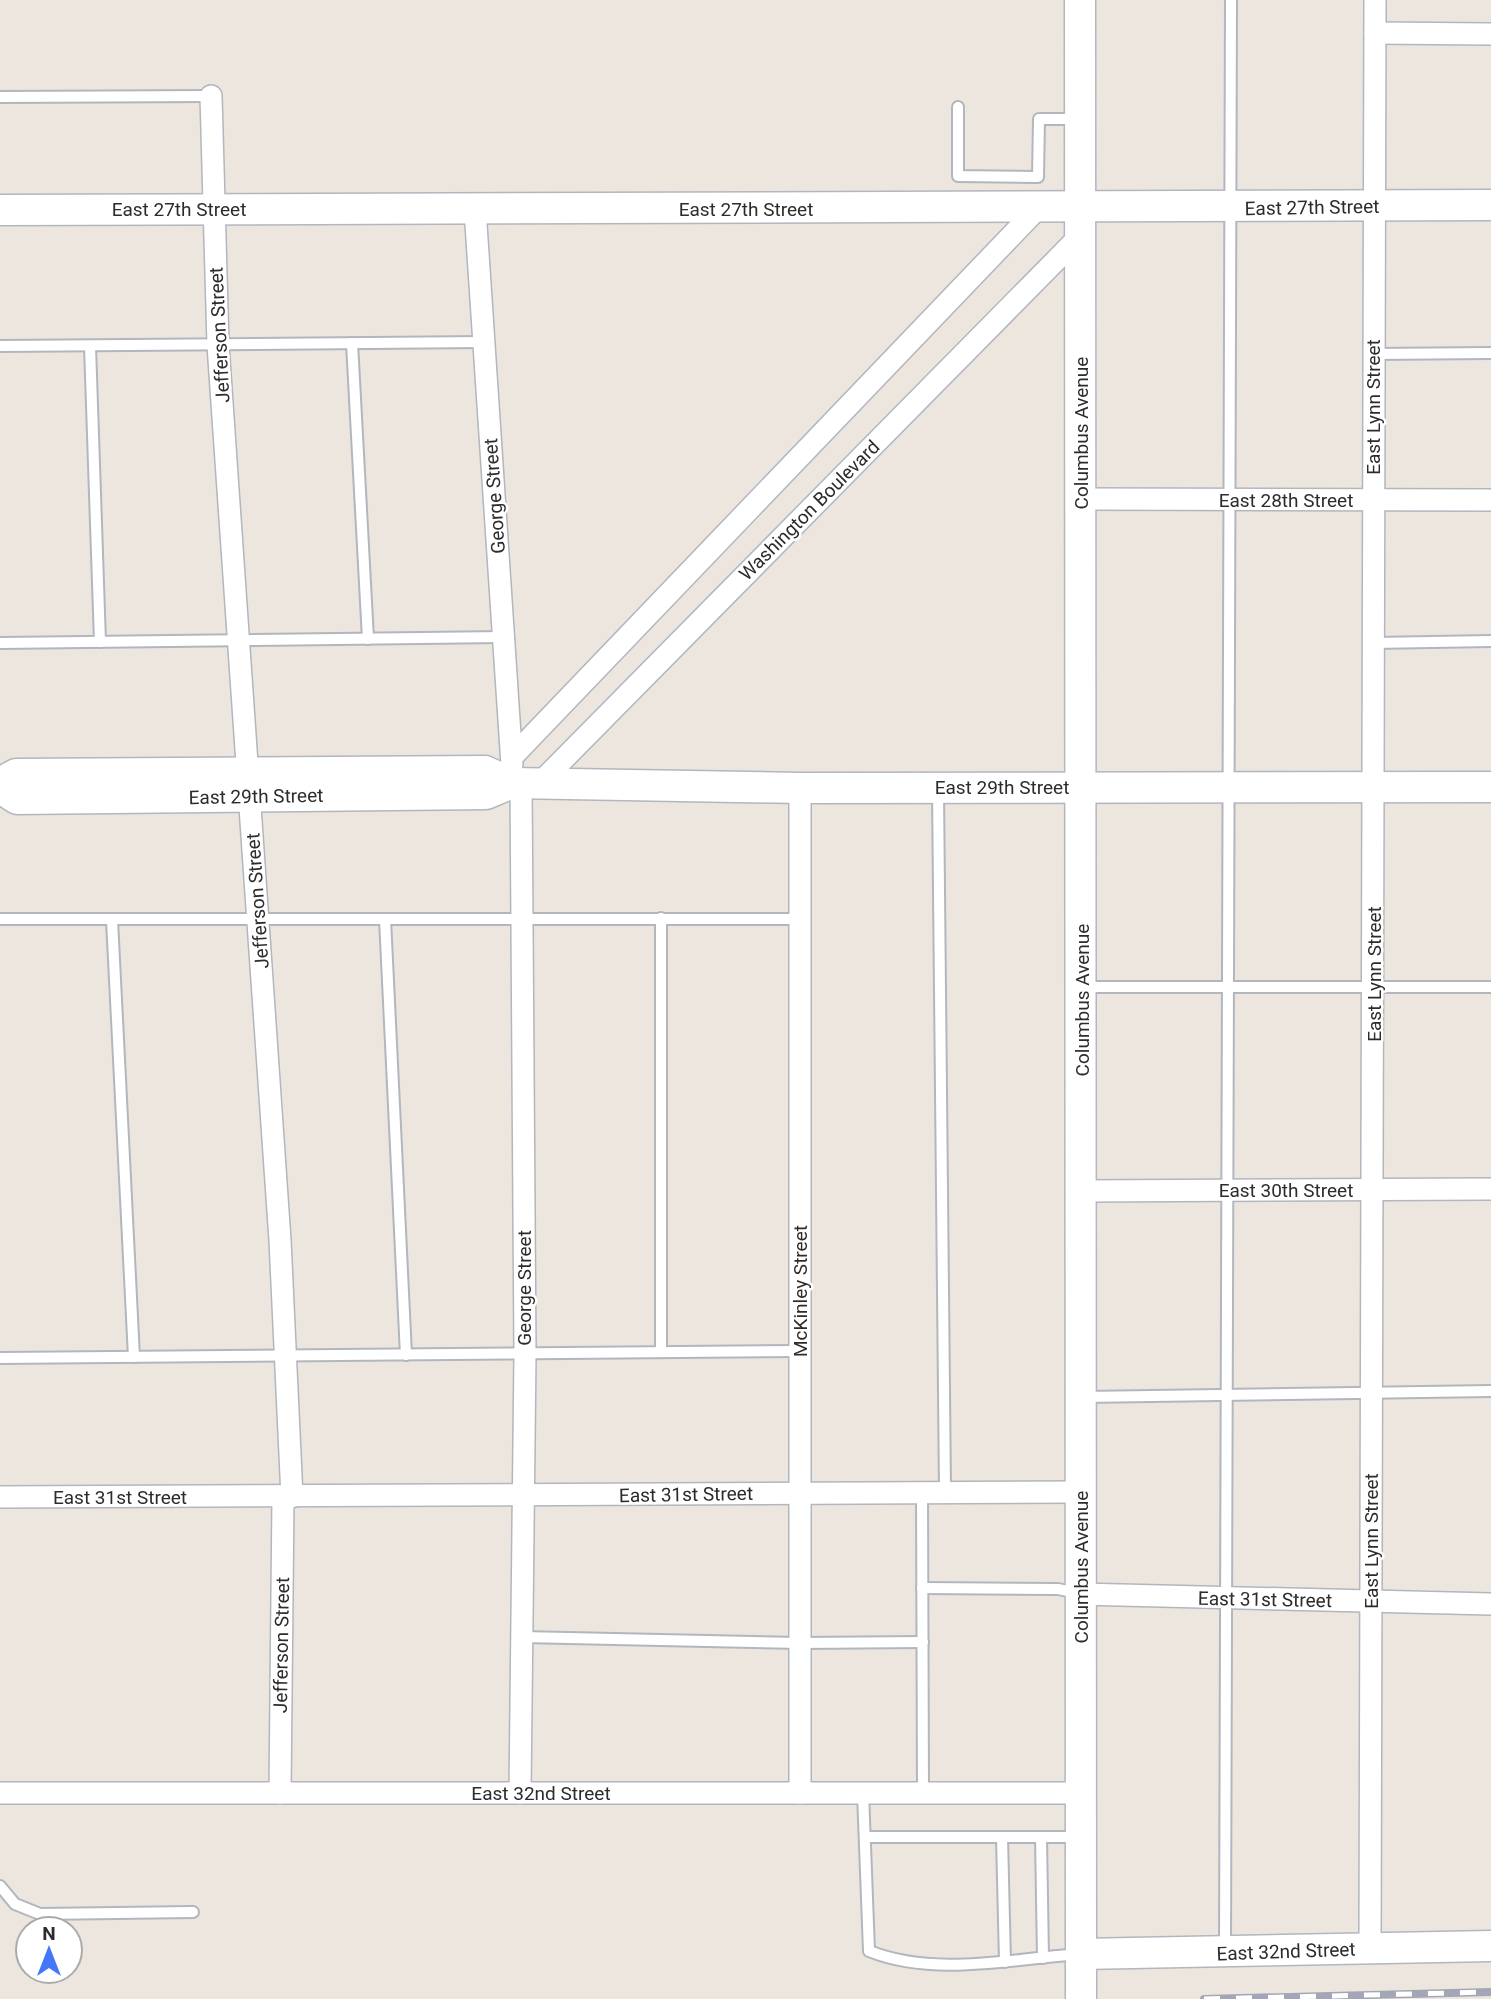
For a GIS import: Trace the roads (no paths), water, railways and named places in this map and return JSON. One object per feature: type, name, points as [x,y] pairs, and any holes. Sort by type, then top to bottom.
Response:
[{"type":"street","name":"Columbus Avenue","points":[[1080,0],[1081,1999]]},
{"type":"street","name":"East Lynn Street","points":[[1370,1948],[1376,0]]},
{"type":"street","points":[[1375,33],[1491,34]]},
{"type":"street","name":"Jefferson Street","points":[[211,96],[218,345],[241,640],[285,1356],[287,1497],[280,1793]]},
{"type":"street","name":"East 27th Street","points":[[0,210],[475,209],[1038,192],[1080,222],[1230,207],[1491,205]]},
{"type":"street","points":[[521,777],[1038,192]]},
{"type":"street","name":"George Street","points":[[475,209],[504,637],[521,777],[525,1353],[520,1793]]},
{"type":"street","name":"Washington Boulevard","points":[[521,777],[1080,222]]},
{"type":"street","name":"East 28th Street","points":[[1082,499],[1491,500]]},
{"type":"street","name":"East 29th Street","points":[[0,783],[16,774],[486,794],[521,777],[800,788],[1491,787]]},
{"type":"street","name":"East 29th Street","points":[[0,788],[17,799],[249,784]]},
{"type":"street","name":"McKinley Street","points":[[800,788],[800,1793]]},
{"type":"street","name":"East 30th Street","points":[[1081,1191],[1491,1189]]},
{"type":"street","name":"East 31st Street","points":[[0,1497],[1080,1492]]},
{"type":"street","name":"East 31st Street","points":[[1080,1594],[1491,1604]]},
{"type":"street","name":"East 32nd Street","points":[[0,1793],[1082,1793]]},
{"type":"street","name":"East 32nd Street","points":[[1081,1954],[1491,1946]]},
{"type":"lane","points":[[1225,1953],[1231,0]]},
{"type":"lane","points":[[0,97],[211,96]]},
{"type":"lane","points":[[958,107],[958,176],[988,192]]},
{"type":"lane","points":[[1038,192],[1039,119],[1080,119]]},
{"type":"lane","points":[[0,346],[484,342]]},
{"type":"lane","points":[[352,343],[368,639]]},
{"type":"lane","points":[[90,346],[100,642]]},
{"type":"lane","points":[[1373,354],[1491,353]]},
{"type":"lane","points":[[0,643],[504,637]]},
{"type":"lane","points":[[1373,643],[1491,641]]},
{"type":"lane","points":[[937,788],[945,1491]]},
{"type":"lane","points":[[662,918],[662,1352]]},
{"type":"lane","points":[[0,919],[800,919]]},
{"type":"lane","points":[[385,919],[406,1355]]},
{"type":"lane","points":[[112,920],[134,1357]]},
{"type":"lane","points":[[1082,987],[1491,987]]},
{"type":"lane","points":[[0,1358],[800,1351]]},
{"type":"lane","points":[[1081,1397],[1491,1391]]},
{"type":"lane","points":[[922,1491],[923,1792]]},
{"type":"lane","points":[[922,1588],[1058,1589],[1080,1594]]},
{"type":"lane","points":[[522,1637],[800,1643],[923,1642]]},
{"type":"lane","points":[[863,1793],[869,1951],[897,1962],[1005,1962],[1081,1954]]},
{"type":"lane","points":[[865,1837],[1083,1837]]},
{"type":"lane","points":[[1003,1837],[1003,1870],[1009,1896],[1010,1920],[1005,1962]]},
{"type":"lane","points":[[1041,1837],[1036,1895],[1043,1958]]},
{"type":"lane","points":[[1003,1870],[1016,1870]]},
{"type":"lane","points":[[0,1886],[15,1904],[40,1914],[193,1912]]},
{"type":"railway","points":[[1204,1999],[1491,1992]]}]
